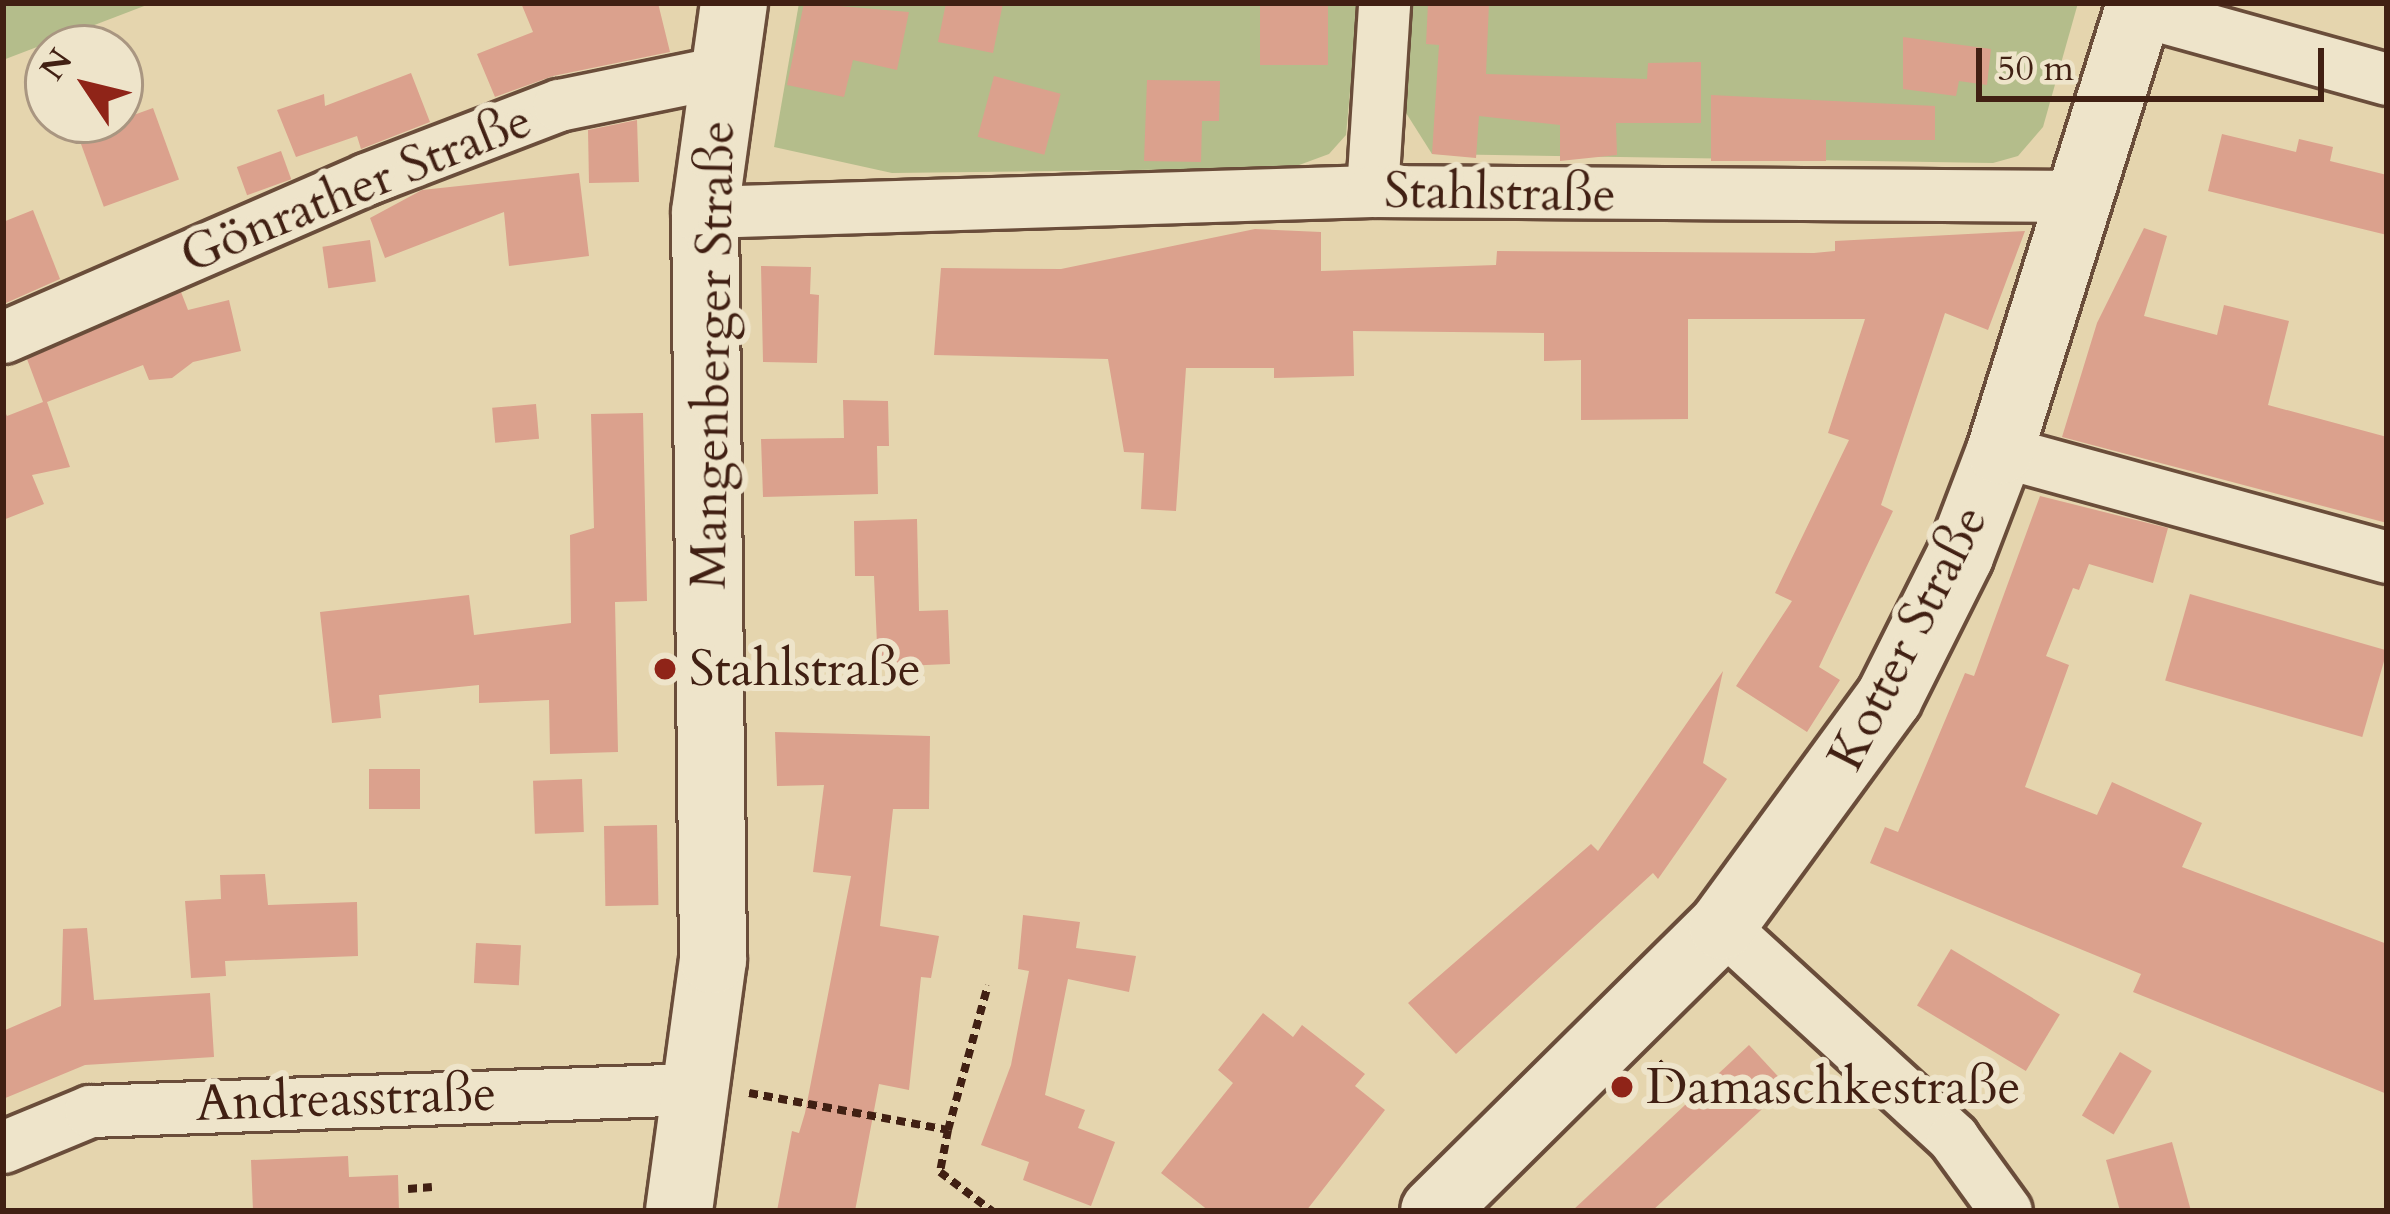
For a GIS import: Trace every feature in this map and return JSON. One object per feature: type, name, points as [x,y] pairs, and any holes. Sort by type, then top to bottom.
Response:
[{"type":"street","name":"Mangenberger Straße","points":[[679,1211],[722,1090],[704,212],[720,72],[734,3]]},
{"type":"street","points":[[1372,191],[1384,3]]},
{"type":"street","points":[[2139,7],[2387,79]]},
{"type":"street","name":"Kotter Straße","points":[[1434,1211],[1722,926],[1889,698],[1960,556],[2000,451],[2139,7]]},
{"type":"street","name":"Gönrather Straße","points":[[3,337],[366,179],[559,105],[720,72]]},
{"type":"street","name":"Stahlstraße","points":[[704,212],[1372,191],[2080,196]]},
{"type":"street","points":[[2000,451],[2387,557]]},
{"type":"street","points":[[1722,926],[1953,1138],[2006,1211]]},
{"type":"street","name":"Andreasstraße","points":[[3,1147],[90,1111],[722,1090]]},
{"type":"path","points":[[988,986],[940,1172],[992,1211]]},
{"type":"path","points":[[1653,1056],[1691,1097]]},
{"type":"path","points":[[722,1090],[948,1130]]},
{"type":"path","points":[[408,1190],[432,1187]]},
{"type":"green space","points":[[3,3],[152,3],[97,24],[24,24],[24,52],[3,60]]},
{"type":"green space","points":[[799,3],[1358,3],[1346,135],[1329,154],[1291,168],[892,173],[774,147]]},
{"type":"green space","points":[[1410,3],[2078,3],[2043,127],[2018,156],[1993,163],[1432,154],[1401,105]]},
{"type":"building","points":[[521,3],[658,3],[670,52],[553,76],[495,97],[477,54],[533,32]]},
{"type":"building","points":[[804,3],[909,12],[897,70],[853,60],[844,97],[787,85]]},
{"type":"building","points":[[946,3],[1003,3],[993,53],[938,42]]},
{"type":"building","points":[[1260,3],[1328,3],[1328,65],[1260,65]]},
{"type":"building","points":[[1428,3],[1489,3],[1486,74],[1647,79],[1648,63],[1701,62],[1701,123],[1616,123],[1617,155],[1560,161],[1560,125],[1479,116],[1476,158],[1432,154],[1439,45],[1426,44]]},
{"type":"building","points":[[1903,37],[1991,49],[1987,85],[1959,81],[1956,96],[1903,89]]},
{"type":"building","points":[[411,73],[430,122],[361,149],[357,136],[296,157],[277,110],[324,94],[325,106]]},
{"type":"building","points":[[994,76],[1061,94],[1044,155],[978,137]]},
{"type":"building","points":[[1147,80],[1220,81],[1219,121],[1202,121],[1201,162],[1144,161]]},
{"type":"building","points":[[1711,95],[1935,106],[1935,140],[1826,140],[1826,161],[1711,161]]},
{"type":"building","points":[[153,108],[179,179],[104,207],[81,144],[144,144],[144,111]]},
{"type":"building","points":[[637,120],[639,182],[589,183],[588,130]]},
{"type":"building","points":[[2222,134],[2296,152],[2299,139],[2333,147],[2330,161],[2387,175],[2387,235],[2208,191]]},
{"type":"building","points":[[281,151],[291,179],[247,195],[237,167]]},
{"type":"building","points":[[579,173],[589,256],[509,266],[504,212],[385,258],[370,218],[422,190]]},
{"type":"building","points":[[33,210],[60,279],[6,303],[3,222]]},
{"type":"building","points":[[2144,228],[2167,236],[2144,316],[2217,335],[2224,305],[2289,321],[2268,405],[2387,437],[2387,523],[2062,437],[2097,323]]},
{"type":"building","points":[[1255,229],[1321,232],[1321,271],[1496,265],[1497,251],[1814,253],[1835,251],[1835,241],[2025,231],[1988,330],[1945,313],[1881,505],[1893,511],[1819,667],[1840,680],[1807,732],[1736,686],[1792,601],[1775,593],[1849,440],[1828,433],[1865,319],[1688,319],[1688,419],[1581,420],[1581,360],[1544,361],[1544,333],[1353,331],[1354,376],[1274,378],[1274,368],[1186,368],[1176,511],[1141,509],[1144,453],[1124,452],[1108,359],[934,355],[941,268],[1061,269]]},
{"type":"building","points":[[370,240],[376,282],[328,288],[322,247]]},
{"type":"building","points":[[761,266],[811,267],[810,294],[819,295],[817,363],[763,362]]},
{"type":"building","points":[[181,292],[188,310],[229,300],[241,351],[193,362],[172,378],[149,380],[143,365],[47,402],[70,467],[32,475],[44,504],[3,520],[3,408],[7,416],[43,402],[27,359]]},
{"type":"building","points":[[843,400],[888,401],[889,446],[877,446],[878,494],[763,497],[761,439],[844,438]]},
{"type":"building","points":[[536,404],[539,439],[495,443],[492,408]]},
{"type":"building","points":[[643,413],[647,601],[615,602],[618,752],[550,754],[549,700],[479,703],[479,685],[379,695],[381,718],[332,723],[320,612],[469,595],[474,635],[571,623],[570,535],[594,528],[591,414]]},
{"type":"building","points":[[2040,496],[2168,528],[2153,583],[2089,564],[2079,590],[2073,588],[2046,656],[2069,665],[2025,787],[2097,815],[2112,782],[2202,823],[2182,867],[2387,944],[2387,1094],[2133,992],[2141,974],[1870,863],[1885,827],[1898,832],[1965,673],[1974,676]]},
{"type":"building","points":[[917,519],[919,611],[948,610],[950,664],[878,667],[874,576],[855,576],[854,521]]},
{"type":"building","points":[[2190,594],[2387,650],[2362,737],[2165,681]]},
{"type":"building","points":[[1723,671],[1703,763],[1727,779],[1693,829],[1658,879],[1653,873],[1456,1054],[1408,1003],[1591,844],[1598,851]]},
{"type":"building","points":[[775,732],[930,736],[929,809],[893,809],[880,926],[939,936],[931,978],[921,977],[909,1090],[879,1084],[855,1211],[777,1211],[792,1131],[799,1133],[805,1113],[851,876],[813,872],[824,785],[777,786]]},
{"type":"building","points":[[369,769],[420,769],[420,809],[369,809]]},
{"type":"building","points":[[582,779],[584,832],[535,834],[533,781]]},
{"type":"building","points":[[657,825],[658,905],[605,906],[604,826]]},
{"type":"building","points":[[265,874],[268,905],[357,902],[358,956],[225,961],[226,976],[191,978],[185,901],[221,899],[220,875]]},
{"type":"building","points":[[1023,915],[1080,922],[1076,948],[1136,956],[1129,992],[1068,979],[1045,1095],[1085,1110],[1078,1128],[1115,1142],[1091,1206],[1023,1180],[1029,1162],[981,1145],[1011,1065],[1029,971],[1018,969]]},
{"type":"building","points":[[87,928],[94,1000],[210,993],[214,1057],[85,1065],[3,1099],[3,1031],[61,1006],[63,929]]},
{"type":"building","points":[[476,943],[521,945],[519,985],[474,983]]},
{"type":"building","points":[[1951,949],[2060,1014],[2026,1071],[1917,1006]]},
{"type":"building","points":[[1263,1013],[1293,1037],[1302,1025],[1365,1074],[1355,1086],[1385,1110],[1306,1211],[1209,1211],[1161,1173],[1233,1083],[1218,1070]]},
{"type":"building","points":[[1749,1045],[1787,1086],[1652,1211],[1572,1211]]},
{"type":"building","points":[[2120,1052],[2152,1071],[2114,1134],[2082,1115]]},
{"type":"building","points":[[2172,1142],[2191,1211],[2120,1211],[2106,1160]]},
{"type":"building","points":[[348,1156],[349,1177],[398,1175],[399,1211],[253,1211],[251,1160]]},
{"type":"place","name":"Stahlstraße","points":[[665,669]]},
{"type":"place","name":"Damaschkestraße","points":[[1622,1087]]}]
